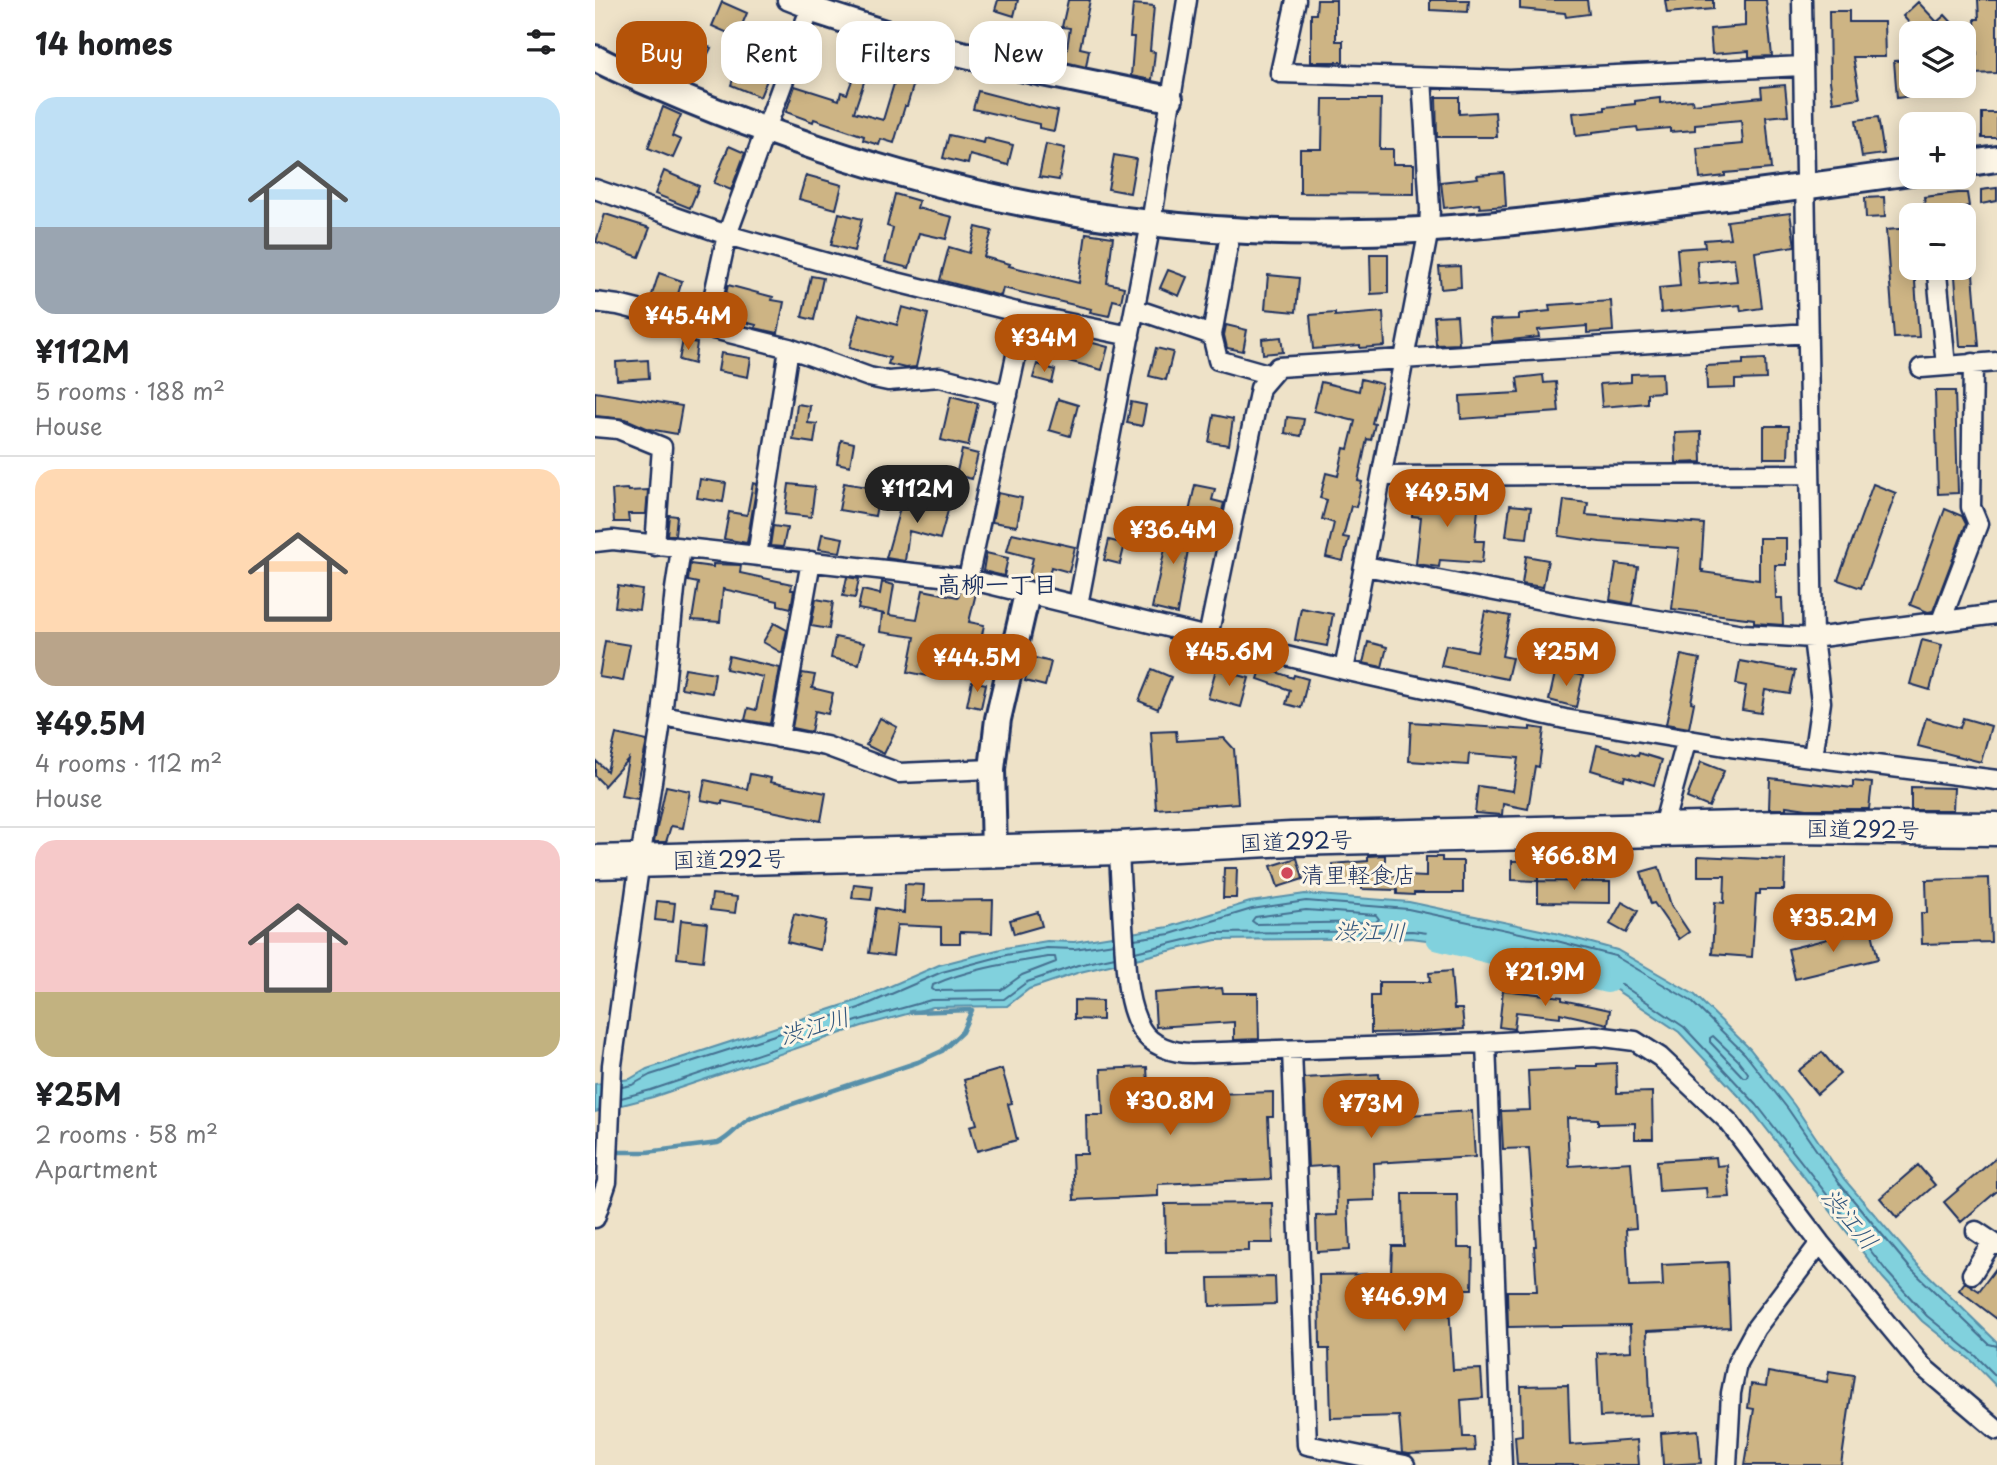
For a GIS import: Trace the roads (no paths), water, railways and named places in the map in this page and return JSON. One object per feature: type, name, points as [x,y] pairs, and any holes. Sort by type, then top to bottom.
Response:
[{"type":"highway","name":"国道292号","points":[[595,862],[1119,848],[1291,839],[1783,827],[1997,829]]},
{"type":"street","points":[[1078,605],[1151,223],[1187,0]]},
{"type":"street","points":[[1296,0],[1280,72],[1510,80],[1803,66]]},
{"type":"street","points":[[1802,0],[1813,638],[1821,702],[1813,757]]},
{"type":"street","points":[[706,326],[727,235],[765,131],[799,5],[929,46],[1170,99]]},
{"type":"street","points":[[595,58],[716,112],[870,165],[1055,210],[1151,223],[1231,229],[1359,232],[1429,229],[1581,214],[1899,174]]},
{"type":"street","points":[[1344,670],[1429,229],[1422,78]]},
{"type":"street","points":[[1976,162],[1997,159]]},
{"type":"street","points":[[595,189],[727,235],[888,280],[1025,314],[1130,336]]},
{"type":"street","points":[[1231,229],[1212,335],[1218,360],[1271,376]]},
{"type":"street","points":[[1938,280],[1946,366]]},
{"type":"street","points":[[595,302],[618,305],[789,348],[869,377],[888,381],[940,377],[1008,395]]},
{"type":"street","points":[[1135,309],[1212,335]]},
{"type":"street","points":[[968,579],[1025,314]]},
{"type":"street","points":[[1208,637],[1260,388],[1278,367],[1808,332]]},
{"type":"street","points":[[757,556],[789,348]]},
{"type":"street","points":[[1921,368],[1997,362]]},
{"type":"street","points":[[1941,621],[1978,524],[1971,507],[1973,363]]},
{"type":"street","points":[[595,427],[618,429],[662,447],[655,545]]},
{"type":"street","points":[[1382,476],[1810,474]]},
{"type":"street","points":[[595,542],[613,540],[968,579],[1344,670],[1565,719],[1813,757],[1997,780]]},
{"type":"street","points":[[595,1218],[607,1182],[612,1065],[662,716],[681,549]]},
{"type":"street","points":[[779,737],[811,561]]},
{"type":"street","points":[[1365,566],[1573,606],[1743,634],[1813,638],[1997,614]]},
{"type":"street","points":[[994,852],[992,769],[998,719],[1027,594]]},
{"type":"street","points":[[662,716],[826,746],[899,772],[992,769]]},
{"type":"street","points":[[1662,830],[1687,739]]},
{"type":"street","points":[[1119,848],[1126,978],[1133,1012],[1142,1031],[1164,1048],[1179,1053],[1192,1053],[1596,1036],[1635,1041],[1660,1057],[1728,1121],[1820,1243],[1923,1367],[1997,1430]]},
{"type":"street","points":[[1486,1042],[1501,1465]]},
{"type":"street","points":[[1292,1050],[1307,1445],[1405,1465]]},
{"type":"street","points":[[1972,1274],[1995,1244],[1976,1231]]},
{"type":"street","points":[[1727,1465],[1731,1393],[1737,1363],[1756,1328],[1820,1243]]},
{"type":"water","points":[[1305,894],[1409,902],[1555,933],[1617,950],[1695,995],[1750,1049],[1794,1105],[1844,1179],[1916,1263],[1997,1342],[1997,1387],[1972,1361],[1922,1321],[1883,1278],[1751,1109],[1679,1032],[1613,988],[1528,953],[1411,938],[1216,940],[1080,972],[1029,989],[1007,1006],[933,1007],[862,1026],[653,1097],[595,1112],[595,1084],[630,1079],[647,1069],[856,1001],[939,965],[1005,948],[1047,941],[1074,942],[1169,927],[1250,902]]},
{"type":"waterway","name":"渋江川","points":[[1440,937],[1607,979]]},
{"type":"waterway","points":[[613,1152],[647,1152],[718,1143],[751,1118],[918,1062],[942,1051],[962,1032],[972,1010],[911,1012]]},
{"type":"place","name":"清里軽食店","points":[[1287,873]]},
{"type":"district","name":"高柳一丁目","points":[[997,583]]}]
